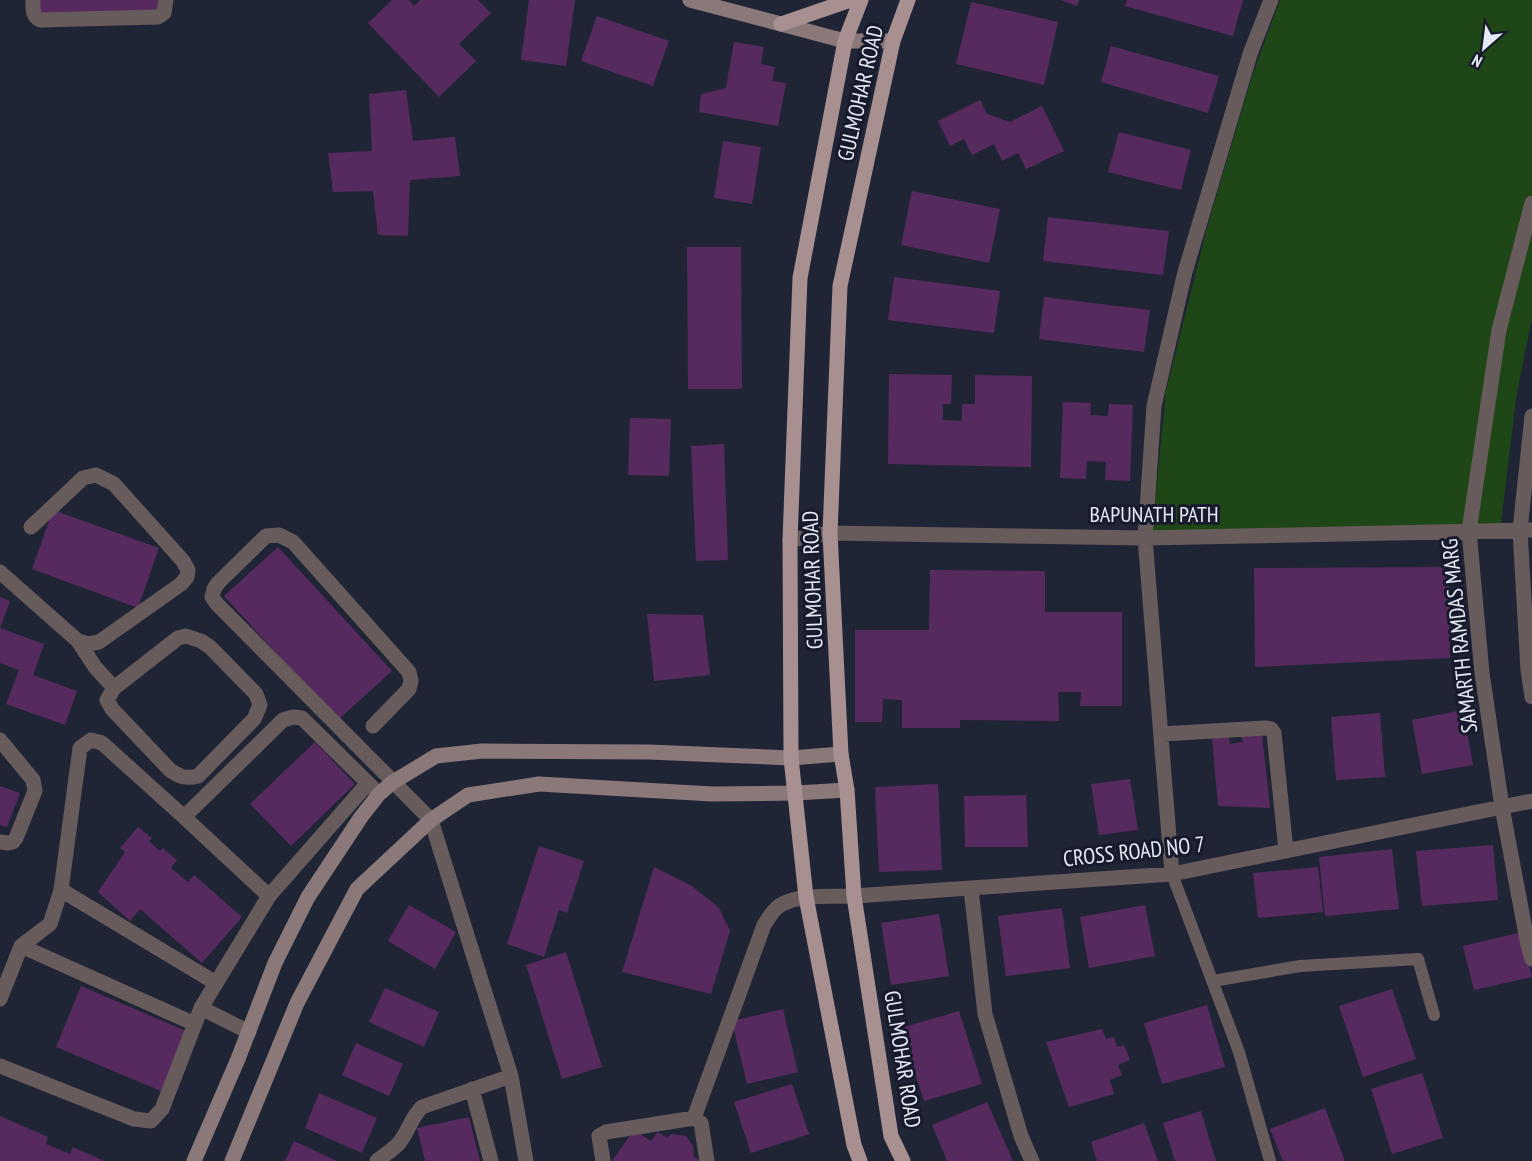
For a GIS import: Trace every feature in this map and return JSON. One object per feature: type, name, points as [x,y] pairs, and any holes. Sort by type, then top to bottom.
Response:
[{"type":"main road","points":[[781,24],[851,0]]},
{"type":"main road","name":"GULMOHAR ROAD","points":[[860,1161],[854,1145],[806,897],[791,758],[790,540],[800,278],[845,41],[861,0]]},
{"type":"main road","name":"GULMOHAR ROAD","points":[[903,1161],[891,1136],[854,896],[847,790],[841,754],[830,533],[840,286],[894,41],[908,0]]},
{"type":"street","points":[[33,0],[33,13],[35,18],[40,20],[158,17],[164,13],[166,0]]},
{"type":"street","points":[[690,0],[845,41],[894,41]]},
{"type":"street","points":[[1172,874],[1145,538],[1154,406],[1185,272],[1250,54],[1271,0]]},
{"type":"street","name":"SAMARTH RAMDAS MARG","points":[[1532,203],[1498,330],[1469,531],[1482,673],[1502,807],[1532,959]]},
{"type":"street","points":[[1532,416],[1526,530],[1528,670],[1532,697]]},
{"type":"street","points":[[31,526],[83,478],[96,475],[114,484],[188,570],[187,578],[181,584],[99,642],[88,644],[78,641]]},
{"type":"street","name":"BAPUNATH PATH","points":[[790,540],[830,533],[1145,538],[1526,530]]},
{"type":"street","points":[[373,726],[409,688],[411,681],[409,672],[293,542],[279,535],[266,536],[218,583],[213,589],[212,597],[431,820],[511,1076],[526,1161]]},
{"type":"street","points":[[0,572],[78,641],[95,667],[114,688]]},
{"type":"street","points":[[186,636],[201,640],[210,647],[256,694],[260,705],[254,719],[198,776],[184,778],[170,770],[108,705],[107,700],[114,688],[178,638],[186,636]]},
{"type":"street","points":[[184,817],[283,720],[293,717],[302,718],[380,795]]},
{"type":"street","points":[[1161,734],[1271,729],[1274,733],[1286,851]]},
{"type":"street","points":[[0,740],[33,780],[35,786],[16,838],[13,842],[0,842]]},
{"type":"street","points":[[0,999],[21,946],[50,924],[62,890],[80,748],[91,740],[102,743],[269,896]]},
{"type":"street","points":[[194,1161],[249,1032],[275,963],[308,897],[361,817],[393,782],[436,756],[482,751],[648,752],[791,758],[841,754]]},
{"type":"street","points":[[0,1066],[134,1119],[151,1120],[162,1109],[201,1008],[269,896],[368,783]]},
{"type":"street","points":[[232,1161],[297,1003],[357,889],[431,820],[468,795],[539,784],[712,794],[847,790]]},
{"type":"street","name":"CROSS ROAD NO 7","points":[[694,1118],[764,925],[780,905],[806,897],[971,889],[1172,874],[1532,801]]},
{"type":"street","points":[[971,889],[985,1014],[1021,1136],[1032,1161]]},
{"type":"street","points":[[62,890],[216,982]]},
{"type":"street","points":[[21,946],[195,1024]]},
{"type":"street","points":[[201,1008],[249,1032]]},
{"type":"street","points":[[377,1161],[399,1143],[413,1114],[422,1107],[511,1076]]},
{"type":"street","points":[[472,1089],[491,1161]]},
{"type":"street","points":[[603,1161],[599,1136],[606,1132],[694,1118],[701,1123],[707,1161]]},
{"type":"lane","points":[[1172,874],[1239,1052],[1270,1161]]},
{"type":"lane","points":[[1213,981],[1300,966],[1418,959],[1434,1015]]},
{"type":"green space","points":[[1280,0],[1532,0],[1532,317],[1516,399],[1500,531],[1152,532],[1166,391],[1207,228],[1251,79]]},
{"type":"building","points":[[35,0],[161,0],[162,11],[36,16]]},
{"type":"building","points":[[392,0],[409,0],[414,6],[420,0],[478,0],[491,13],[459,44],[476,61],[439,97],[368,23]]},
{"type":"building","points":[[529,0],[575,0],[566,66],[521,60]]},
{"type":"building","points":[[1061,0],[1079,0],[1077,6]]},
{"type":"building","points":[[1127,0],[1243,0],[1233,36],[1125,6]]},
{"type":"building","points":[[971,2],[1058,22],[1044,85],[956,64]]},
{"type":"building","points":[[597,16],[669,41],[653,86],[581,61]]},
{"type":"building","points":[[734,42],[764,47],[761,64],[775,67],[772,81],[786,83],[778,126],[699,112],[701,94],[726,88]]},
{"type":"building","points":[[1111,46],[1219,76],[1208,113],[1101,82]]},
{"type":"building","points":[[406,90],[413,141],[455,137],[460,176],[410,180],[408,236],[378,235],[373,191],[333,192],[328,153],[372,151],[369,94]]},
{"type":"building","points":[[980,100],[987,114],[1010,122],[1042,106],[1064,151],[1026,169],[1018,153],[1002,161],[994,144],[972,155],[964,139],[950,146],[938,121]]},
{"type":"building","points":[[1119,132],[1191,150],[1181,190],[1108,172]]},
{"type":"building","points":[[723,141],[761,147],[752,204],[714,198]]},
{"type":"building","points":[[912,191],[1000,209],[989,263],[901,245]]},
{"type":"building","points":[[1048,217],[1169,231],[1163,275],[1043,261]]},
{"type":"building","points":[[687,247],[741,247],[742,389],[688,389]]},
{"type":"building","points":[[894,277],[1000,291],[994,333],[888,320]]},
{"type":"building","points":[[1044,297],[1150,310],[1144,352],[1039,339]]},
{"type":"building","points":[[889,374],[952,375],[951,404],[943,404],[943,420],[962,421],[962,404],[975,404],[975,375],[1032,376],[1031,467],[888,464]]},
{"type":"building","points":[[1063,402],[1091,403],[1090,415],[1108,416],[1109,404],[1133,405],[1130,481],[1105,480],[1106,462],[1087,461],[1086,479],[1060,478]]},
{"type":"building","points":[[630,418],[671,419],[669,476],[628,475]]},
{"type":"building","points":[[724,444],[728,560],[696,561],[691,446]]},
{"type":"building","points":[[53,510],[159,548],[138,608],[32,569]]},
{"type":"building","points":[[278,547],[392,671],[338,720],[224,596]]},
{"type":"building","points":[[1449,567],[1450,658],[1255,667],[1254,568]]},
{"type":"building","points":[[930,570],[1045,571],[1045,612],[1122,612],[1122,706],[1080,706],[1081,692],[1058,692],[1059,721],[960,720],[960,728],[902,728],[902,700],[883,699],[882,722],[855,722],[855,630],[929,630]]},
{"type":"building","points":[[0,597],[10,601],[0,628]]},
{"type":"building","points":[[647,614],[703,615],[710,675],[654,681]]},
{"type":"building","points":[[0,628],[44,644],[33,675],[77,691],[65,725],[6,704],[19,670],[0,663]]},
{"type":"building","points":[[1463,710],[1473,765],[1422,774],[1412,720]]},
{"type":"building","points":[[1380,713],[1385,777],[1336,780],[1331,717]]},
{"type":"building","points":[[1262,735],[1270,808],[1218,806],[1212,737],[1229,736],[1230,744],[1243,742],[1241,736]]},
{"type":"building","points":[[315,742],[355,784],[291,846],[250,804]]},
{"type":"building","points":[[1130,779],[1138,830],[1099,835],[1091,784]]},
{"type":"building","points":[[938,784],[942,870],[879,872],[875,787]]},
{"type":"building","points":[[0,786],[20,793],[7,827],[0,825]]},
{"type":"building","points":[[1026,795],[1028,847],[965,847],[964,796]]},
{"type":"building","points":[[138,827],[152,838],[149,841],[160,851],[163,848],[177,860],[171,868],[188,882],[194,875],[242,917],[202,963],[140,909],[130,921],[98,892],[125,852],[120,848]]},
{"type":"building","points":[[1493,845],[1498,900],[1422,906],[1416,851]]},
{"type":"building","points":[[539,846],[584,861],[567,913],[559,910],[544,957],[507,944]]},
{"type":"building","points":[[1392,849],[1399,909],[1325,916],[1319,857]]},
{"type":"building","points":[[654,867],[692,886],[719,908],[730,931],[711,994],[622,972]]},
{"type":"building","points":[[1318,867],[1323,912],[1258,918],[1253,873]]},
{"type":"building","points":[[409,905],[456,932],[435,969],[388,941]]},
{"type":"building","points":[[1145,905],[1155,956],[1089,968],[1080,917]]},
{"type":"building","points":[[1062,908],[1070,968],[1006,976],[998,916]]},
{"type":"building","points":[[939,914],[949,976],[891,985],[881,923]]},
{"type":"building","points":[[1522,932],[1532,977],[1474,990],[1463,946]]},
{"type":"building","points":[[566,952],[602,1067],[562,1079],[526,965]]},
{"type":"building","points":[[81,986],[186,1031],[161,1091],[56,1047]]},
{"type":"building","points":[[385,988],[439,1012],[424,1047],[369,1022]]},
{"type":"building","points":[[1392,989],[1416,1059],[1363,1077],[1339,1006]]},
{"type":"building","points":[[1207,1005],[1225,1067],[1162,1084],[1144,1023]]},
{"type":"building","points":[[783,1009],[798,1072],[747,1084],[732,1021]]},
{"type":"building","points":[[959,1011],[982,1084],[924,1101],[901,1028]]},
{"type":"building","points":[[1102,1029],[1106,1039],[1114,1037],[1117,1047],[1124,1045],[1130,1060],[1118,1065],[1122,1075],[1110,1080],[1114,1094],[1069,1107],[1046,1042]]},
{"type":"building","points":[[356,1043],[403,1064],[389,1096],[342,1075]]},
{"type":"building","points":[[1422,1073],[1443,1138],[1392,1154],[1371,1089]]},
{"type":"building","points":[[792,1084],[809,1134],[751,1153],[734,1102]]},
{"type":"building","points":[[319,1093],[377,1118],[362,1153],[305,1128]]},
{"type":"building","points":[[987,1102],[1013,1161],[947,1161],[932,1125]]},
{"type":"building","points":[[1325,1108],[1345,1161],[1283,1161],[1270,1129]]},
{"type":"building","points":[[1201,1111],[1216,1161],[1175,1161],[1163,1123]]},
{"type":"building","points":[[0,1116],[48,1137],[46,1144],[70,1154],[73,1147],[104,1161],[0,1161]]},
{"type":"building","points":[[469,1117],[480,1161],[425,1161],[417,1128]]},
{"type":"building","points":[[1144,1123],[1158,1161],[1097,1161],[1091,1142]]},
{"type":"building","points":[[634,1130],[651,1141],[658,1132],[667,1138],[671,1134],[686,1136],[693,1146],[694,1157],[700,1161],[612,1161]]},
{"type":"building","points":[[294,1141],[337,1161],[285,1161]]}]
